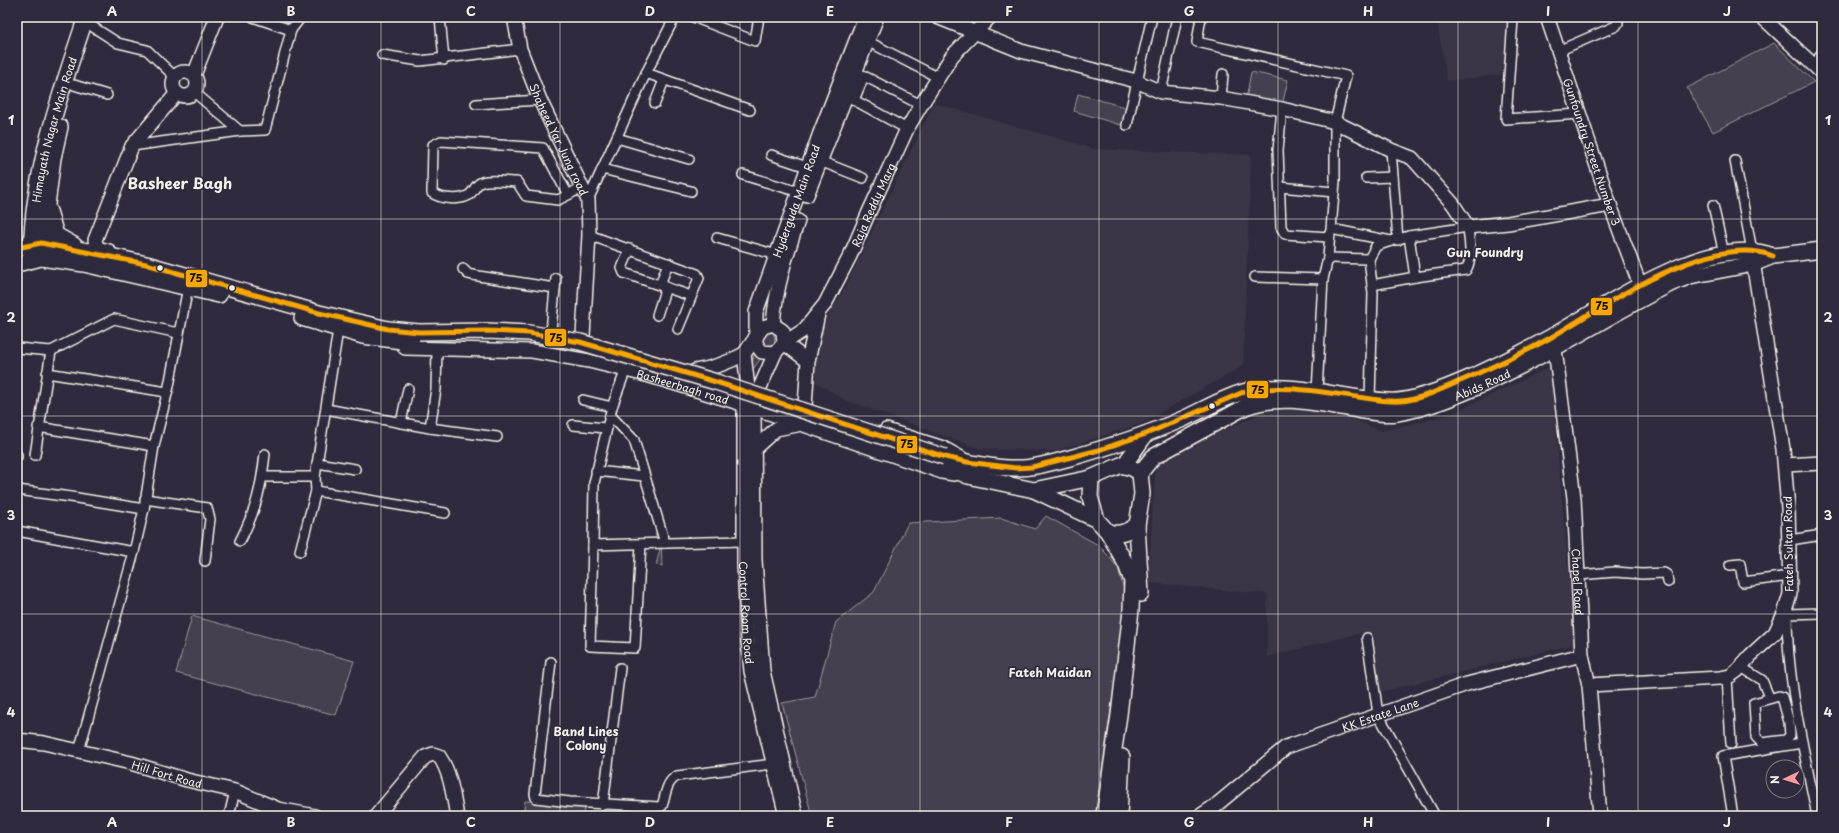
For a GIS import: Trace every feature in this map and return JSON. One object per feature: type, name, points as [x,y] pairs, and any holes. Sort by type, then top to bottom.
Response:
[{"type":"main road","points":[[194,75],[184,71],[175,78],[173,85],[177,92],[187,96],[194,92],[198,85],[194,75],[217,17]]},
{"type":"main road","name":"Shaheed Yar Jung road","points":[[514,17],[520,49],[540,100],[588,200],[589,235],[583,336]]},
{"type":"main road","name":"Hyderguda Main Road","points":[[744,354],[755,336],[756,312],[808,166],[865,17]]},
{"type":"main road","name":"Hyderguda Main Road","points":[[773,324],[775,298],[782,268],[820,161],[860,74],[867,41],[877,17]]},
{"type":"main road","points":[[937,17],[1021,51],[1136,81],[1161,92],[1221,98],[1282,109],[1335,122],[1391,150],[1412,158],[1453,204],[1468,227],[1508,223],[1610,205]]},
{"type":"main road","name":"Raja Reddy Marg","points":[[753,390],[775,353],[784,343],[804,330],[818,314],[850,256],[868,212],[907,130],[921,105],[952,56],[977,33],[990,17]]},
{"type":"main road","name":"Gunfoundry Street Number 3","points":[[1547,17],[1610,205],[1640,285]]},
{"type":"main road","points":[[1762,17],[1819,70]]},
{"type":"main road","points":[[92,20],[58,136],[47,204],[27,244],[30,261],[84,264],[188,287],[363,336],[389,335],[418,338],[542,342],[583,350],[1034,490],[1098,520]]},
{"type":"main road","name":"Himayath Nagar Main Road","points":[[27,244],[45,145],[92,20]]},
{"type":"main road","points":[[1819,70],[1822,56]]},
{"type":"main road","points":[[121,258],[119,253],[100,250],[94,243],[132,146],[177,92]]},
{"type":"main road","points":[[47,204],[56,235],[88,251]]},
{"type":"main road","points":[[27,244],[88,251],[146,264],[319,313],[389,335]]},
{"type":"main road","name":"Abids Road","points":[[1140,473],[1153,457],[1245,407],[1260,401],[1278,399],[1293,400],[1379,413],[1395,413],[1416,410],[1451,398],[1523,366],[1553,343],[1672,282],[1752,257],[1822,250]]},
{"type":"main road","points":[[967,469],[1032,467],[1099,450],[1146,434],[1231,397],[1256,389],[1272,388],[1317,392],[1388,401],[1412,400],[1553,343],[1640,285],[1687,263],[1724,254],[1752,257]]},
{"type":"main road","name":"Fateh Sultan Road","points":[[1588,685],[1727,676],[1737,671],[1750,656],[1775,633],[1786,614],[1790,594],[1790,540],[1785,465],[1774,385],[1752,257]]},
{"type":"main road","points":[[754,448],[776,429],[799,425],[805,406],[808,361],[818,314]]},
{"type":"main road","points":[[775,353],[762,352],[756,344],[755,336],[763,327],[773,324],[784,330],[784,343],[808,361]]},
{"type":"main road","name":"Basheerbagh road","points":[[404,326],[495,327],[551,331],[583,336],[695,370],[753,390],[944,448],[967,469],[942,472],[749,407],[626,369],[573,357],[532,351],[437,350],[397,347],[389,335],[404,326]]},
{"type":"main road","name":"Chapel Road","points":[[1553,343],[1574,498],[1582,655],[1588,685],[1600,816]]},
{"type":"main road","points":[[695,370],[716,367],[730,362],[744,354],[753,390],[749,407]]},
{"type":"main road","name":"Control Room Road","points":[[749,407],[754,448],[755,560],[759,682],[773,764],[786,816]]},
{"type":"main road","name":"Control Room Road","points":[[749,407],[743,541],[748,640],[796,816]]},
{"type":"main road","points":[[1034,490],[1091,478],[1123,465],[1146,434]]},
{"type":"main road","points":[[1099,450],[1123,465],[1140,473],[1142,494],[1137,525],[1141,587],[1122,753],[1119,816]]},
{"type":"main road","points":[[1785,465],[1822,463]]},
{"type":"main road","points":[[1091,478],[1090,497],[1098,520],[1108,532],[1126,564],[1132,582],[1131,610],[1119,715],[1104,816]]},
{"type":"main road","points":[[1108,532],[1114,534],[1127,532],[1137,525]]},
{"type":"main road","name":"KK Estate Lane","points":[[1200,816],[1215,806],[1286,747],[1466,684],[1582,655]]},
{"type":"main road","name":"Hill Fort Road","points":[[17,740],[44,743],[79,751],[143,766],[187,780],[235,791],[277,813],[315,816]]},
{"type":"main road","points":[[376,816],[426,757],[433,754],[439,756],[446,770],[457,816]]},
{"type":"street","points":[[253,17],[291,30]]},
{"type":"street","points":[[132,146],[240,131],[265,130],[291,30],[300,17]]},
{"type":"street","points":[[440,17],[444,60]]},
{"type":"street","points":[[588,200],[646,73],[676,17]]},
{"type":"street","points":[[693,17],[755,41],[759,17]]},
{"type":"street","points":[[1127,125],[1152,17]]},
{"type":"street","points":[[1161,92],[1176,17]]},
{"type":"street","points":[[1201,17],[1197,42],[1346,76],[1335,122],[1334,192],[1328,258],[1322,279],[1317,392]]},
{"type":"street","points":[[1518,17],[1513,19],[1506,119],[1580,114]]},
{"type":"street","points":[[1558,51],[1616,26],[1618,23],[1618,17]]},
{"type":"street","points":[[92,20],[118,43],[147,50],[175,78]]},
{"type":"street","points":[[867,41],[939,78]]},
{"type":"street","points":[[382,55],[420,61],[444,60],[520,49]]},
{"type":"street","points":[[646,73],[750,110]]},
{"type":"street","points":[[907,130],[854,100],[860,74],[921,105]]},
{"type":"street","points":[[1221,98],[1223,74]]},
{"type":"street","points":[[655,103],[664,80]]},
{"type":"street","points":[[74,85],[107,95]]},
{"type":"street","points":[[194,92],[240,131]]},
{"type":"street","points":[[476,104],[540,100]]},
{"type":"street","points":[[1282,109],[1278,150],[1281,227],[1285,234],[1330,233],[1394,240]]},
{"type":"street","points":[[617,138],[689,159]]},
{"type":"street","points":[[568,195],[543,148],[441,142],[433,145],[432,193],[437,197],[463,198],[470,195],[477,185],[483,181],[517,182],[526,196],[558,200],[568,195],[582,187]]},
{"type":"street","points":[[1391,150],[1394,240]]},
{"type":"street","points":[[771,155],[808,166]]},
{"type":"street","points":[[820,161],[863,178]]},
{"type":"street","points":[[1736,161],[1752,257]]},
{"type":"street","points":[[602,169],[691,191]]},
{"type":"street","points":[[743,175],[799,192]]},
{"type":"street","points":[[1366,178],[1393,177]]},
{"type":"street","points":[[1280,188],[1334,192]]},
{"type":"street","points":[[1713,205],[1724,254]]},
{"type":"street","points":[[1370,399],[1372,285],[1369,259],[1376,246],[1409,236],[1468,227],[1470,256],[1469,265],[1466,270],[1372,285]]},
{"type":"street","points":[[589,235],[668,263],[698,276],[692,296],[678,329]]},
{"type":"street","points":[[1409,236],[1415,277]]},
{"type":"street","points":[[717,238],[777,255]]},
{"type":"street","points":[[630,249],[622,268],[624,273],[692,296]]},
{"type":"street","points":[[1328,258],[1369,259]]},
{"type":"street","points":[[657,316],[668,263]]},
{"type":"street","points":[[463,269],[472,276],[555,288]]},
{"type":"street","points":[[1255,277],[1322,279]]},
{"type":"street","points":[[551,331],[556,278]]},
{"type":"street","points":[[79,751],[134,552],[144,509],[154,446],[167,392],[188,287]]},
{"type":"street","points":[[17,348],[51,351],[114,319],[178,333]]},
{"type":"street","points":[[300,551],[316,491],[315,477],[338,330]]},
{"type":"street","points":[[430,428],[436,389],[437,350]]},
{"type":"street","points":[[35,455],[38,427],[51,351]]},
{"type":"street","points":[[626,369],[606,428],[594,482],[590,646],[635,648],[642,544]]},
{"type":"street","points":[[47,373],[167,392]]},
{"type":"street","points":[[401,423],[408,389]]},
{"type":"street","points":[[583,400],[611,411],[634,440],[665,543]]},
{"type":"street","points":[[326,409],[430,428],[497,437]]},
{"type":"street","points":[[573,425],[606,428]]},
{"type":"street","points":[[38,427],[154,446]]},
{"type":"street","points":[[240,541],[254,514],[263,477],[265,454]]},
{"type":"street","points":[[317,463],[355,469]]},
{"type":"street","points":[[596,471],[644,476]]},
{"type":"street","points":[[263,477],[315,477]]},
{"type":"street","points":[[17,490],[144,509]]},
{"type":"street","points":[[316,491],[445,513]]},
{"type":"street","points":[[145,499],[207,508],[210,519],[205,561]]},
{"type":"street","points":[[17,531],[134,552]]},
{"type":"street","points":[[1790,540],[1822,535]]},
{"type":"street","points":[[593,545],[743,541]]},
{"type":"street","points":[[1730,565],[1740,564],[1743,582],[1790,576]]},
{"type":"street","points":[[1578,575],[1615,572],[1642,574],[1664,573],[1667,576],[1668,582]]},
{"type":"street","points":[[1817,816],[1802,743],[1790,668],[1786,614],[1822,613]]},
{"type":"street","points":[[1367,638],[1378,714],[1435,816]]},
{"type":"street","points":[[551,662],[535,796],[551,800],[603,805],[660,807],[662,806],[668,785],[672,779],[677,776],[773,764]]},
{"type":"street","points":[[1741,667],[1762,680],[1769,697]]},
{"type":"street","points":[[603,805],[620,668]]},
{"type":"street","points":[[1727,676],[1731,744]]},
{"type":"street","points":[[1769,697],[1782,697],[1789,722],[1790,735],[1786,740],[1762,743],[1756,737],[1754,706],[1756,701],[1769,697]]},
{"type":"street","points":[[1733,816],[1723,756],[1802,743]]},
{"type":"street","points":[[229,816],[235,791]]},
{"type":"street","points":[[625,816],[626,806]]},
{"type":"shaded area","points":[[1443,17],[1508,17],[1505,74],[1447,81],[1438,27]]},
{"type":"shaded area","points":[[1774,43],[1814,82],[1713,132],[1687,88]]},
{"type":"shaded area","points":[[1251,72],[1288,80],[1282,106],[1246,99]]},
{"type":"shaded area","points":[[1078,94],[1128,108],[1124,126],[1074,111]]},
{"type":"shaded area","points":[[934,103],[1095,149],[1251,155],[1243,366],[1140,424],[1055,451],[981,449],[845,400],[809,378],[807,351],[846,286]]},
{"type":"shaded area","points":[[17,157],[24,157],[21,215],[17,215]]},
{"type":"shaded area","points":[[766,329],[774,332],[775,344],[768,348],[749,375],[757,344]]},
{"type":"shaded area","points":[[1550,367],[1575,644],[1376,693],[1365,632],[1267,657],[1267,594],[1148,583],[1156,461],[1286,402],[1342,415],[1382,431],[1448,415]]},
{"type":"shaded area","points":[[1046,516],[1100,546],[1118,568],[1127,601],[1095,816],[812,816],[782,703],[815,697],[836,622],[874,592],[908,523],[1001,518],[1035,529]]},
{"type":"shaded area","points":[[655,534],[661,534],[662,566],[656,565],[660,549]]},
{"type":"shaded area","points":[[192,616],[354,661],[336,715],[176,673]]},
{"type":"shaded area","points":[[525,801],[585,805],[583,816],[523,816]]},
{"type":"transit line","name":"75","points":[[17,248],[41,243],[146,264],[319,313],[388,329],[419,332],[487,331],[529,333],[580,342],[716,382],[945,457],[967,462],[1016,468],[1032,467],[1099,450],[1146,434],[1241,393],[1255,390],[1300,389],[1390,401],[1418,398],[1447,387],[1522,353],[1627,292],[1657,276],[1688,263],[1719,254],[1747,251],[1773,256]]},
{"type":"district","name":"Basheer Bagh","points":[[180,182]]},
{"type":"district","name":"Gun Foundry","points":[[1485,252]]},
{"type":"district","name":"Fateh Maidan","points":[[1050,672]]},
{"type":"district","name":"Band Lines Colony","points":[[586,738]]}]
